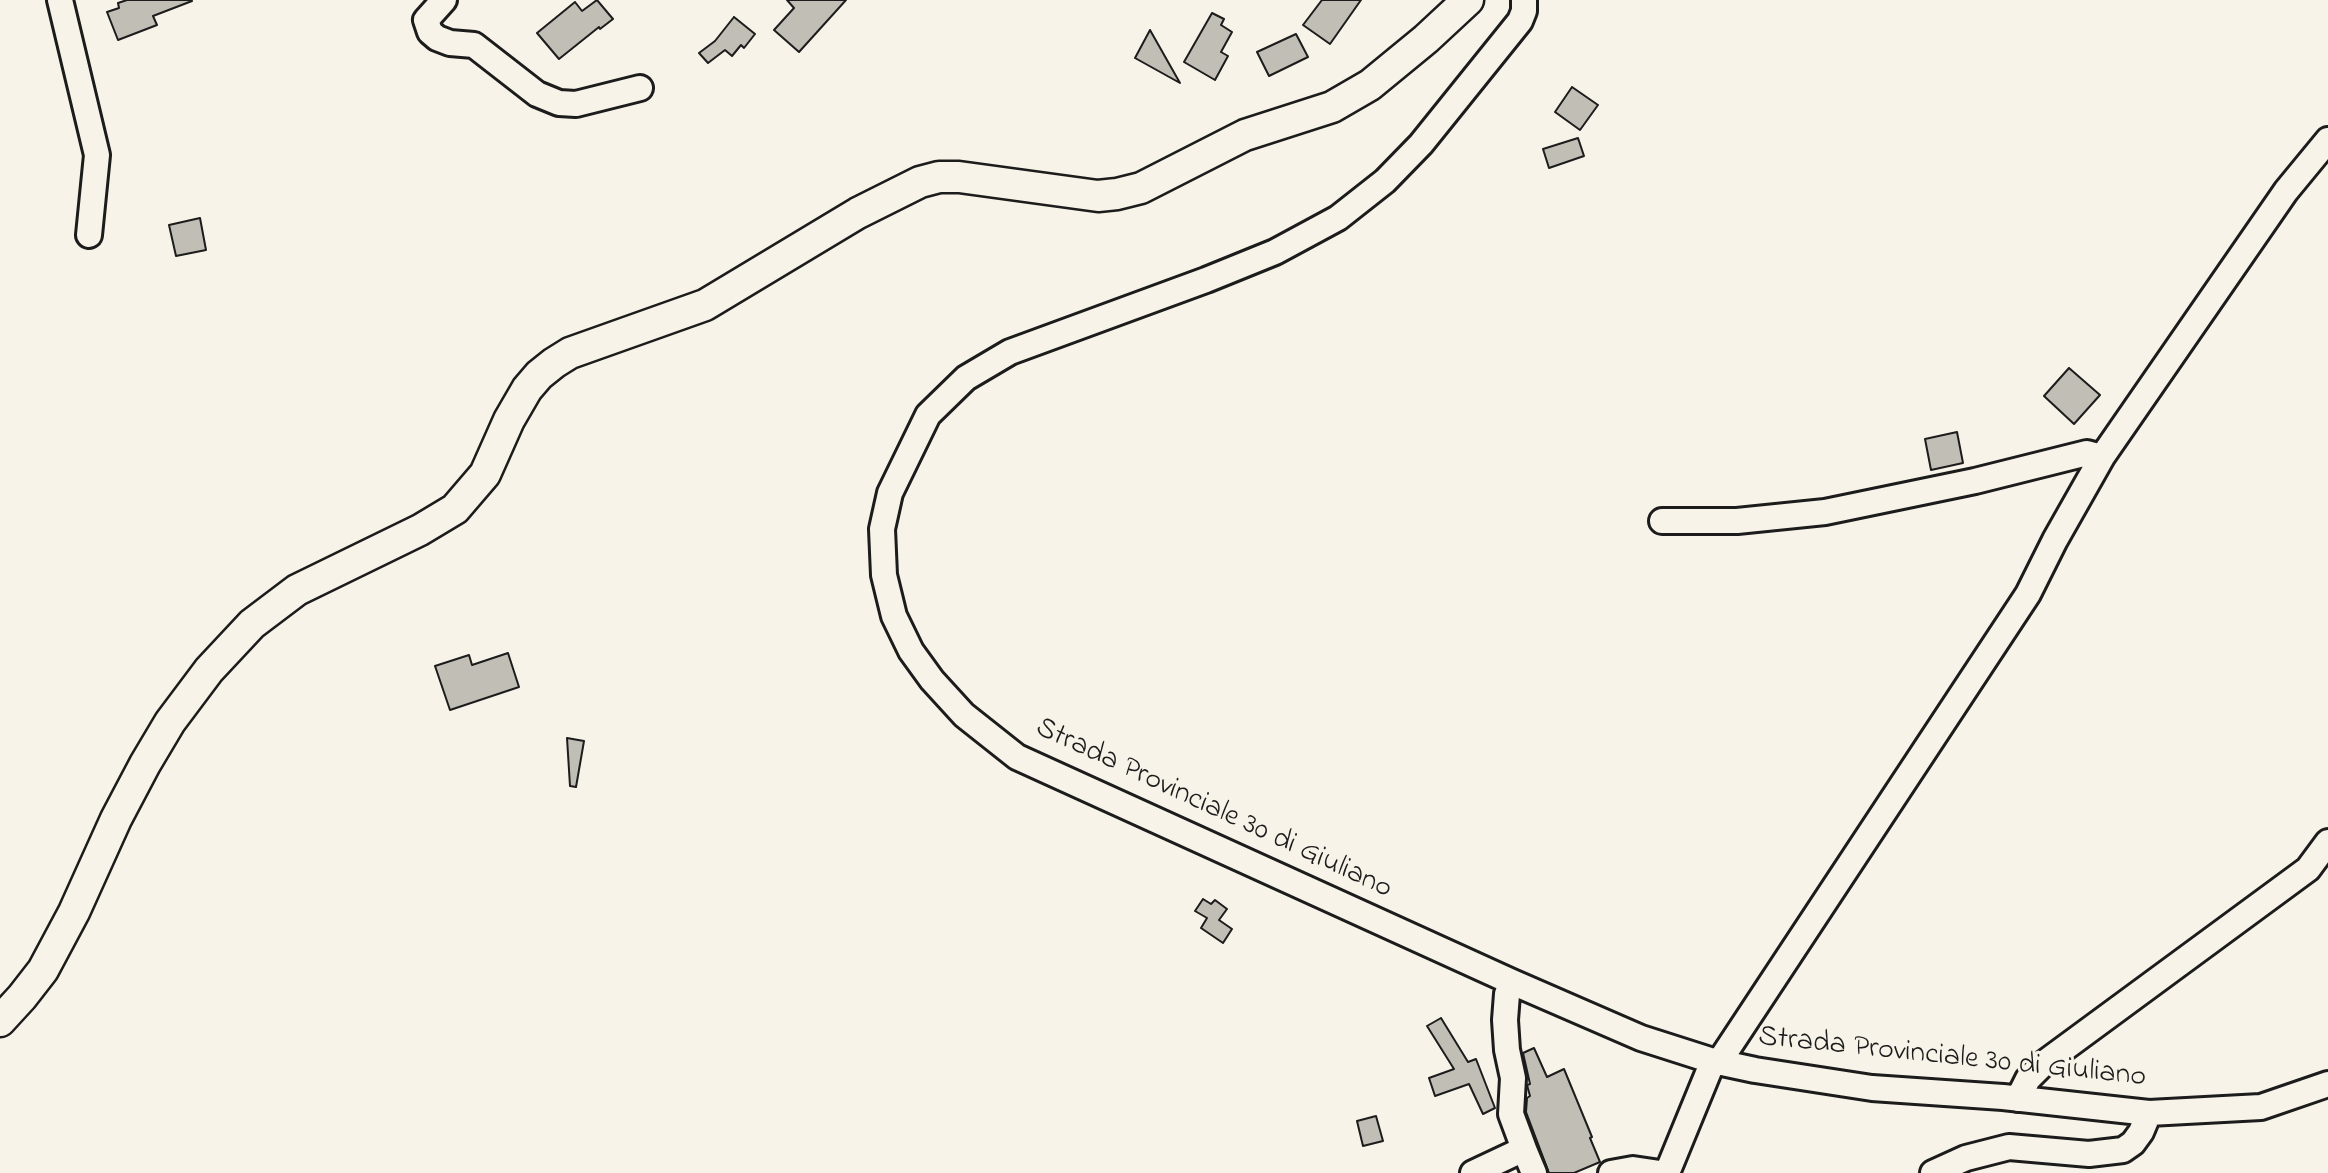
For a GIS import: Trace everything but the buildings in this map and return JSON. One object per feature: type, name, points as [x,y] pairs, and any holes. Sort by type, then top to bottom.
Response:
[{"type":"main road","points":[[0,1021],[43,970],[145,764],[170,722],[209,670],[252,624],[297,590],[420,530],[454,509],[485,474],[509,420],[527,389],[539,374],[554,363],[570,353],[705,305],[858,213],[920,181],[959,177],[1098,196],[1141,188],[1245,135],[1332,107],[1370,86],[1468,0]]},
{"type":"street","points":[[60,0],[97,155],[89,235]]},
{"type":"street","points":[[444,0],[426,20],[430,32],[450,43],[474,45],[537,94],[559,103],[576,104],[640,88]]},
{"type":"street","name":"Strada Provinciale 30 di Giuliano","points":[[1524,0],[1520,21],[1421,144],[1385,181],[1338,218],[1275,251],[1206,280],[1010,352],[967,378],[928,415],[890,493],[882,529],[884,575],[894,616],[911,651],[932,680],[964,715],[1017,757],[1512,982],[1641,1038],[1716,1061],[1755,1070],[1872,1088],[2018,1099],[2149,1113],[2260,1108],[2328,1084]]},
{"type":"street","points":[[1667,1173],[1716,1061],[2028,594],[2102,457],[2270,213],[2328,141]]},
{"type":"street","points":[[1662,521],[1737,521],[1825,512],[1975,481],[2087,453],[2102,457]]},
{"type":"street","points":[[2018,1099],[2028,1079],[2043,1064],[2308,869],[2328,842]]},
{"type":"street","points":[[1512,982],[1507,994],[1504,1020],[1513,1078],[1511,1114],[1534,1173]]},
{"type":"street","points":[[1933,1173],[1966,1158],[2009,1147],[2089,1154],[2123,1150],[2133,1143],[2141,1132],[2149,1113]]},
{"type":"street","points":[[1473,1173],[1524,1149]]},
{"type":"street","points":[[1611,1173],[1633,1169],[1660,1173]]}]
